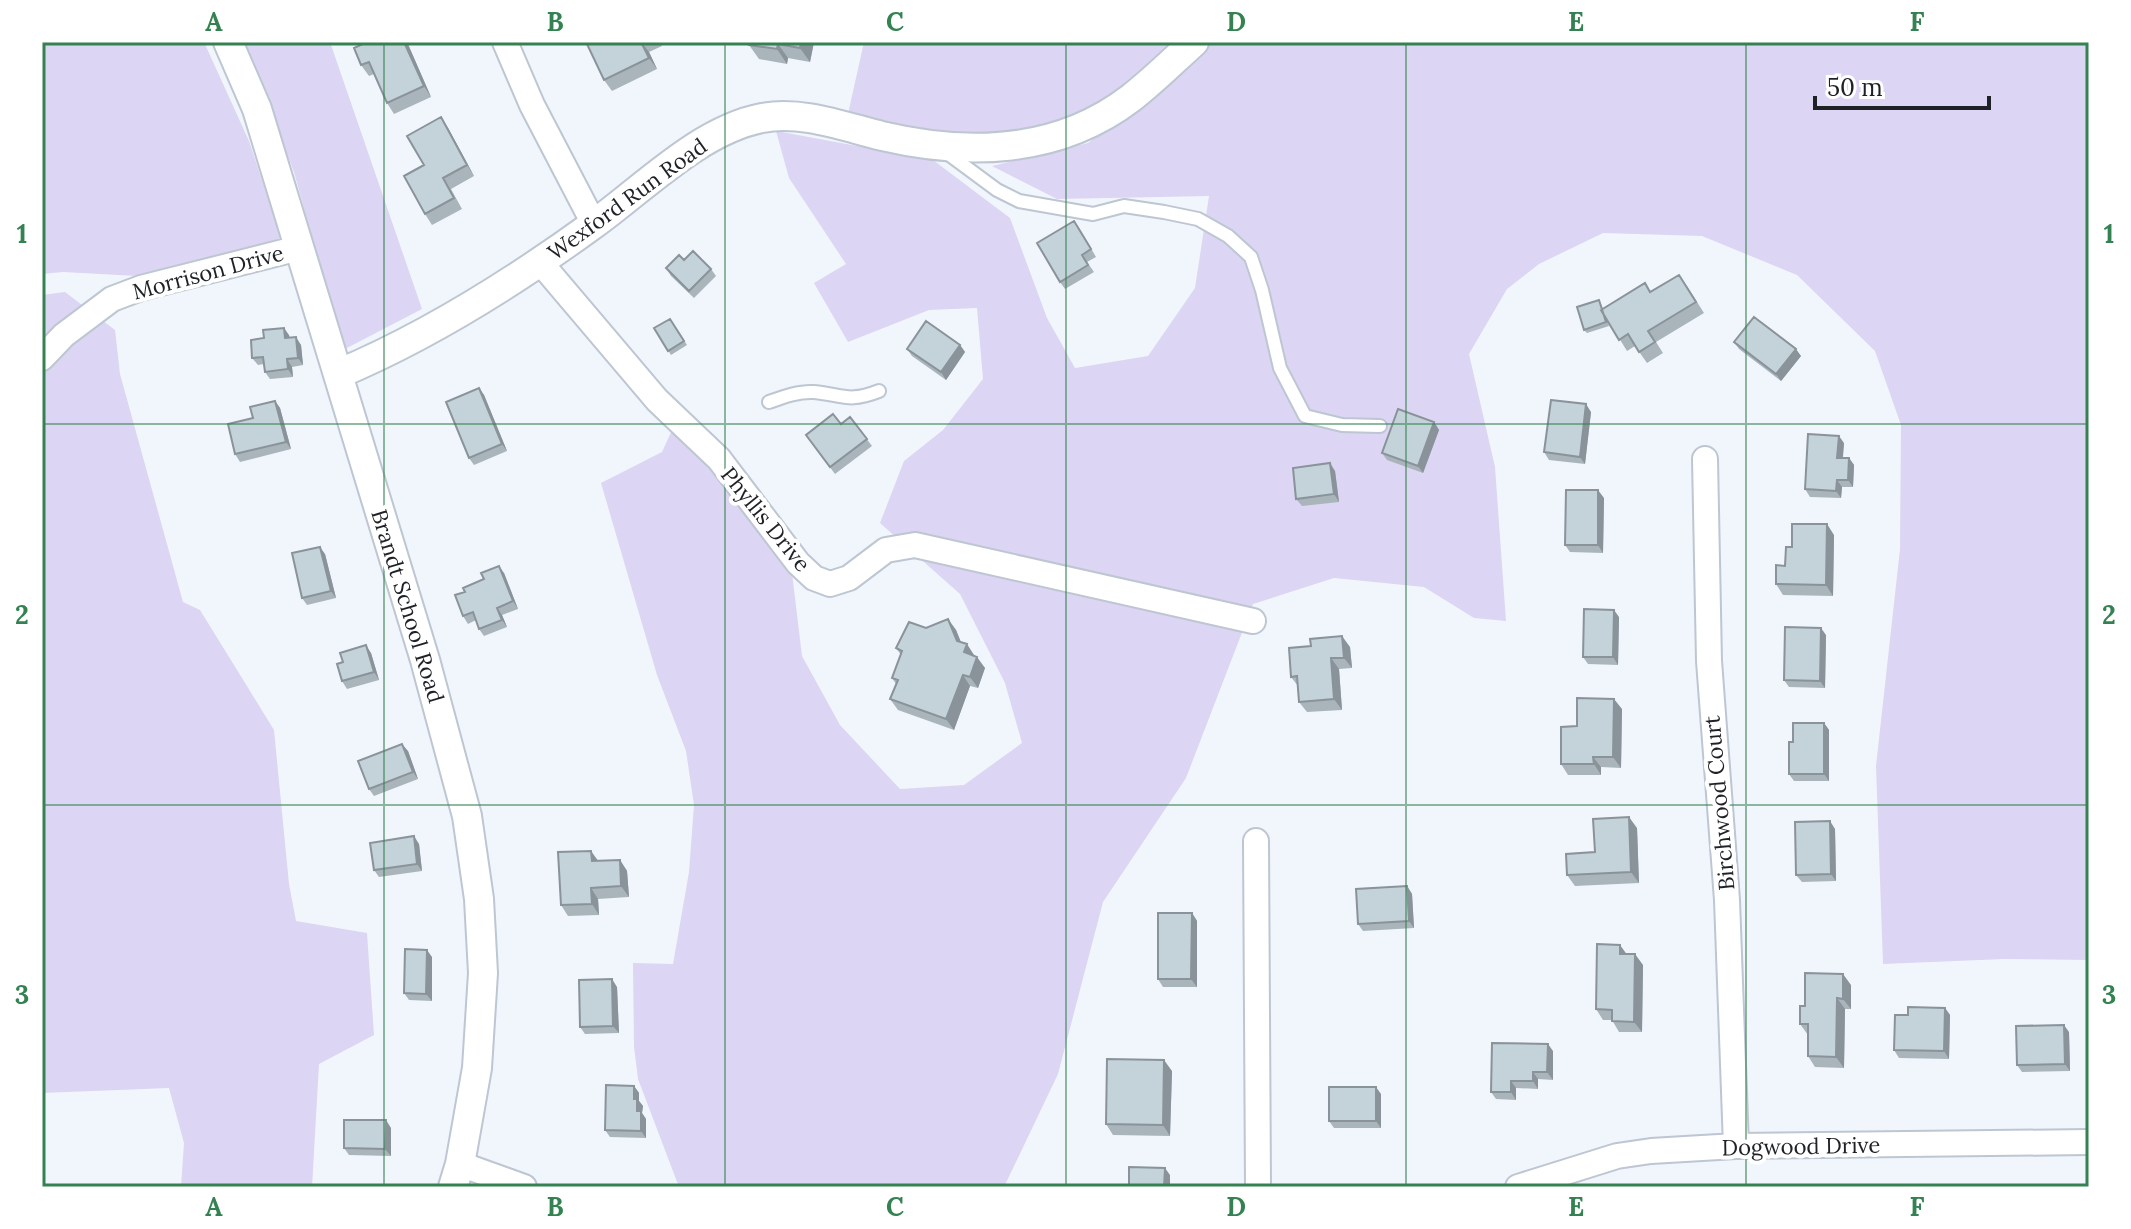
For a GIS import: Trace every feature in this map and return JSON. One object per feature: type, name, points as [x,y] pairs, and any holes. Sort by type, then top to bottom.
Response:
[{"type":"street","name":"Brandt School Road","points":[[228,42],[257,109],[438,703],[467,816],[474,858],[483,973],[477,1068],[456,1176]]},
{"type":"street","points":[[505,42],[532,105],[594,224]]},
{"type":"street","name":"Wexford Run Road","points":[[338,374],[413,339],[540,262],[697,147],[746,122],[788,116],[938,146],[992,149],[1026,145],[1060,136],[1098,119],[1130,99],[1194,42]]},
{"type":"street","name":"Morrison Drive","points":[[42,358],[64,335],[112,299],[141,288],[299,248]]},
{"type":"street","name":"Phyllis Drive","points":[[540,262],[657,400],[719,459],[798,563],[814,578],[830,584],[849,578],[886,550],[915,545],[1253,621]]},
{"type":"street","name":"Birchwood Court","points":[[1705,459],[1709,661],[1727,900],[1736,1146]]},
{"type":"street","points":[[1256,841],[1258,1187]]},
{"type":"street","name":"Dogwood Drive","points":[[1518,1187],[1617,1156],[1651,1151],[1736,1146],[2089,1142]]},
{"type":"street","points":[[456,1176],[524,1187]]},
{"type":"lane","points":[[938,146],[997,190],[1019,201],[1093,214],[1124,206],[1164,212],[1198,219],[1228,236],[1251,257],[1280,368],[1305,416],[1342,425],[1380,426]]},
{"type":"lane","points":[[769,402],[791,394],[813,392],[858,399],[879,391]]},
{"type":"shaded area","points":[[42,42],[204,42],[249,141],[281,237],[266,246],[156,277],[63,272],[42,274]]},
{"type":"shaded area","points":[[244,42],[330,42],[422,309],[343,350],[294,172]]},
{"type":"shaded area","points":[[864,42],[1175,42],[1093,110],[1022,135],[931,131],[848,114]]},
{"type":"shaded area","points":[[1213,42],[2089,42],[2089,960],[2004,959],[1883,964],[1876,766],[1900,549],[1901,425],[1875,351],[1797,275],[1702,236],[1603,233],[1539,264],[1507,289],[1469,354],[1495,467],[1506,621],[1474,618],[1424,587],[1334,578],[1253,604],[1186,778],[1103,902],[1058,1074],[1004,1187],[679,1187],[638,1079],[634,1047],[633,963],[673,964],[689,872],[694,805],[686,751],[657,675],[601,483],[662,452],[673,428],[735,489],[792,573],[802,656],[840,725],[900,789],[964,785],[1022,743],[1005,683],[960,594],[880,523],[904,461],[943,430],[983,379],[977,308],[929,310],[848,342],[814,283],[846,264],[789,178],[776,131],[933,160],[1010,218],[1047,318],[1075,368],[1148,356],[1195,288],[1209,196],[1057,199],[992,166],[1088,143]]},
{"type":"shaded area","points":[[65,292],[115,330],[120,374],[183,602],[200,610],[274,730],[289,884],[296,921],[367,933],[374,1035],[319,1064],[312,1187],[181,1187],[184,1143],[169,1088],[42,1093],[42,295]]},
{"type":"building","points":[[367,42],[404,42],[424,86],[387,103],[369,62],[361,65],[354,48]]},
{"type":"building","points":[[586,42],[641,42],[649,58],[604,80]]},
{"type":"building","points":[[750,42],[801,42],[800,48],[778,44],[777,49],[749,45]]},
{"type":"building","points":[[441,117],[467,165],[443,178],[454,198],[425,214],[404,176],[424,165],[407,136]]},
{"type":"building","points":[[1074,221],[1091,249],[1082,255],[1088,265],[1060,282],[1037,243]]},
{"type":"building","points":[[693,251],[711,269],[689,291],[666,268],[679,255],[684,260]]},
{"type":"building","points":[[1679,275],[1696,302],[1648,331],[1655,342],[1639,352],[1628,334],[1619,340],[1601,310],[1645,283],[1650,292]]},
{"type":"building","points":[[1599,300],[1606,322],[1584,330],[1577,307]]},
{"type":"building","points":[[1754,317],[1796,349],[1776,374],[1734,342]]},
{"type":"building","points":[[670,319],[684,341],[668,351],[654,328]]},
{"type":"building","points":[[926,321],[960,345],[941,372],[907,349]]},
{"type":"building","points":[[284,328],[285,338],[296,337],[298,358],[287,359],[288,369],[265,372],[263,357],[252,358],[251,340],[264,338],[263,330]]},
{"type":"building","points":[[479,388],[502,444],[469,458],[446,402]]},
{"type":"building","points":[[1551,400],[1586,404],[1580,457],[1544,452]]},
{"type":"building","points":[[275,401],[286,442],[235,454],[228,424],[253,418],[250,407]]},
{"type":"building","points":[[1398,409],[1434,422],[1418,466],[1382,453]]},
{"type":"building","points":[[833,414],[841,424],[850,417],[867,439],[830,467],[806,435]]},
{"type":"building","points":[[1808,434],[1839,436],[1837,458],[1849,458],[1848,480],[1837,480],[1836,491],[1805,489]]},
{"type":"building","points":[[1330,463],[1334,494],[1296,499],[1293,468]]},
{"type":"building","points":[[1566,490],[1598,490],[1598,545],[1565,545]]},
{"type":"building","points":[[1792,524],[1827,524],[1826,585],[1776,584],[1776,565],[1785,566],[1786,547],[1792,547]]},
{"type":"building","points":[[320,547],[331,591],[302,598],[292,553]]},
{"type":"building","points":[[499,566],[513,601],[497,608],[502,620],[479,629],[473,612],[463,616],[455,595],[484,579],[481,573]]},
{"type":"building","points":[[1584,609],[1614,610],[1613,657],[1583,657]]},
{"type":"building","points":[[948,619],[957,641],[967,644],[964,652],[977,657],[970,677],[963,675],[946,719],[890,699],[898,680],[892,678],[902,651],[896,648],[909,622],[926,628]]},
{"type":"building","points":[[1785,627],[1821,628],[1820,681],[1784,680]]},
{"type":"building","points":[[1342,636],[1344,658],[1331,658],[1334,699],[1299,702],[1297,676],[1291,677],[1289,648],[1311,646],[1310,639]]},
{"type":"building","points":[[366,645],[374,672],[342,681],[337,664],[343,662],[340,653]]},
{"type":"building","points":[[1577,698],[1614,699],[1613,757],[1593,757],[1594,764],[1561,764],[1561,727],[1577,726]]},
{"type":"building","points":[[1793,723],[1824,723],[1824,774],[1789,774],[1789,742],[1793,742]]},
{"type":"building","points":[[402,744],[413,772],[369,789],[358,761]]},
{"type":"building","points":[[1629,817],[1631,872],[1567,875],[1566,854],[1595,852],[1593,819]]},
{"type":"building","points":[[1830,821],[1831,874],[1796,875],[1795,822]]},
{"type":"building","points":[[414,836],[417,864],[374,870],[370,843]]},
{"type":"building","points":[[591,851],[592,861],[620,860],[621,886],[591,888],[592,904],[561,905],[558,852]]},
{"type":"building","points":[[1407,886],[1409,921],[1358,924],[1356,889]]},
{"type":"building","points":[[1158,913],[1192,913],[1191,979],[1158,979]]},
{"type":"building","points":[[1597,944],[1620,945],[1620,954],[1635,954],[1634,1022],[1612,1021],[1612,1010],[1596,1009]]},
{"type":"building","points":[[405,949],[427,950],[426,994],[404,993]]},
{"type":"building","points":[[1805,973],[1843,974],[1843,999],[1837,998],[1836,1057],[1808,1056],[1808,1024],[1800,1024],[1800,1006],[1805,1006]]},
{"type":"building","points":[[612,979],[613,1026],[580,1027],[579,980]]},
{"type":"building","points":[[1908,1007],[1945,1008],[1944,1051],[1894,1050],[1895,1015],[1908,1015]]},
{"type":"building","points":[[2064,1025],[2065,1064],[2017,1065],[2016,1026]]},
{"type":"building","points":[[1492,1043],[1548,1044],[1547,1072],[1533,1072],[1533,1081],[1511,1081],[1511,1092],[1491,1092]]},
{"type":"building","points":[[1107,1059],[1164,1060],[1163,1125],[1106,1124]]},
{"type":"building","points":[[606,1085],[634,1086],[637,1111],[641,1111],[641,1131],[605,1130]]},
{"type":"building","points":[[1329,1087],[1376,1087],[1376,1121],[1329,1121]]},
{"type":"building","points":[[344,1120],[386,1120],[385,1149],[344,1148]]},
{"type":"building","points":[[1129,1167],[1165,1168],[1164,1187],[1129,1187]]}]
